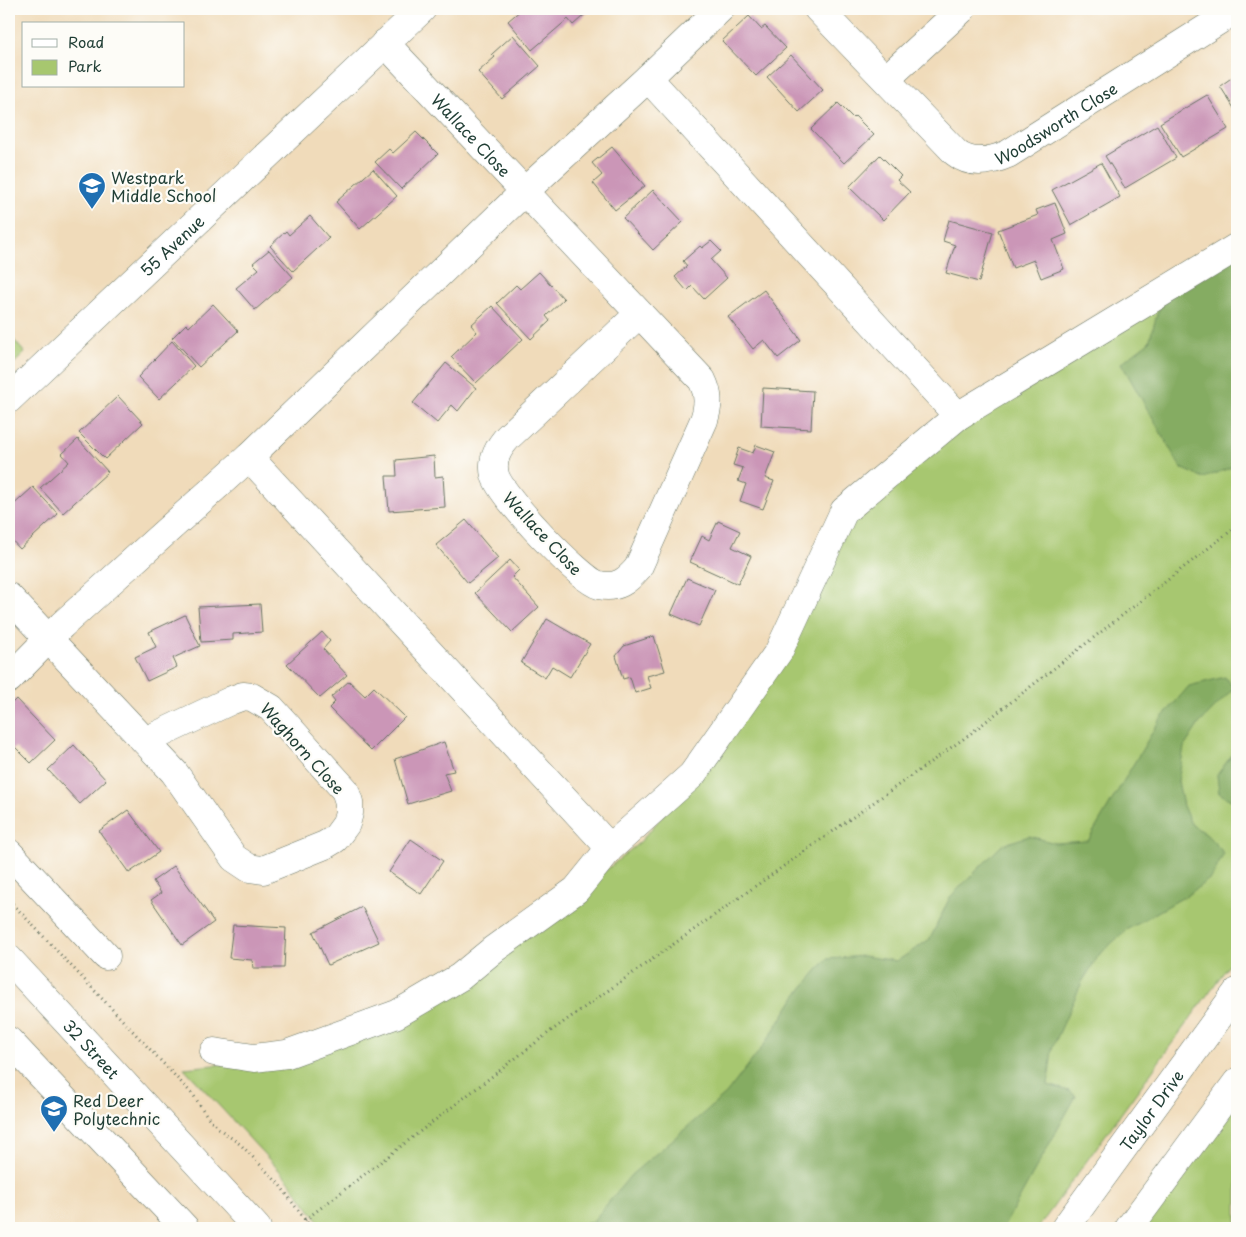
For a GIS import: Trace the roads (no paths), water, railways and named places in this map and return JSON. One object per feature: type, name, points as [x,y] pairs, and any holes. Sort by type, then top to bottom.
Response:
[{"type":"street","name":"55 Avenue","points":[[9,399],[422,9]]},
{"type":"street","points":[[9,679],[48,639],[250,457],[525,191],[720,9]]},
{"type":"street","name":"Woodsworth Close","points":[[818,9],[962,158],[981,161],[996,159],[1008,154],[1237,9]]},
{"type":"street","points":[[886,80],[962,9]]},
{"type":"street","name":"Wallace Close","points":[[386,43],[702,380],[708,399],[708,410],[638,568],[622,584],[598,585],[579,573],[506,496],[497,480],[493,464],[496,453],[508,437],[639,314]]},
{"type":"street","points":[[648,78],[958,416]]},
{"type":"street","points":[[214,1052],[254,1058],[287,1054],[397,1014],[460,977],[494,949],[576,890],[610,848],[692,775],[779,651],[844,511],[958,416],[1237,247]]},
{"type":"street","points":[[250,457],[610,848]]},
{"type":"street","name":"Waghorn Close","points":[[9,597],[180,779],[228,851],[241,865],[263,870],[325,845],[335,839],[346,824],[349,813],[345,790],[271,708],[252,697],[243,696],[232,700],[145,741]]},
{"type":"street","points":[[9,853],[106,956]]},
{"type":"street","name":"32 Street","points":[[9,960],[257,1228]]},
{"type":"street","name":"Taylor Drive","points":[[1065,1228],[1237,992]]},
{"type":"street","points":[[9,1041],[185,1228]]},
{"type":"street","points":[[1130,1228],[1237,1082]]},
{"type":"place","name":"Westpark Middle School","points":[[92,210]]},
{"type":"place","name":"Red Deer Polytechnic","points":[[54,1133]]}]
